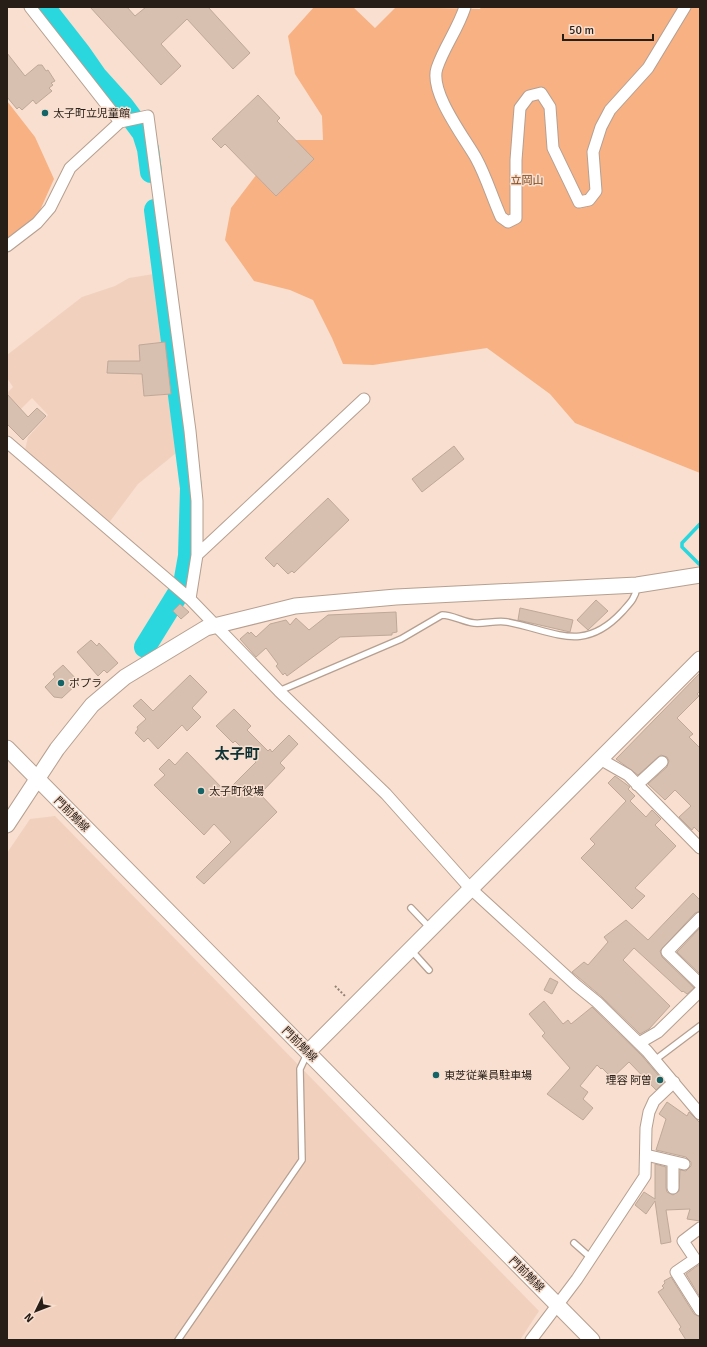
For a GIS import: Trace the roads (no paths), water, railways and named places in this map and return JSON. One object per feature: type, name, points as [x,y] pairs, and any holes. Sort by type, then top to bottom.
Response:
[{"type":"street","points":[[30,7],[120,122]]},
{"type":"street","points":[[465,7],[437,69],[436,85],[448,112],[476,159],[501,217],[508,222],[516,218],[516,160],[520,108],[529,96],[541,93],[550,107],[553,148],[579,202],[589,200],[596,191],[593,152],[601,127],[610,110],[648,68],[685,7]]},
{"type":"street","points":[[7,246],[37,223],[50,208],[70,168],[120,122],[148,116],[190,431],[197,501],[197,555],[183,594]]},
{"type":"street","points":[[197,555],[364,398]]},
{"type":"street","points":[[7,442],[183,594],[279,691],[386,794],[470,888],[576,985],[597,1002],[639,1043],[700,1114]]},
{"type":"street","points":[[7,825],[57,749],[92,705],[125,678],[206,628],[295,606],[396,597],[637,585],[700,575]]},
{"type":"street","points":[[308,1052],[700,658]]},
{"type":"street","name":"門前鵤線","points":[[7,748],[592,1340]]},
{"type":"street","points":[[601,757],[628,775],[698,842]]},
{"type":"street","points":[[637,785],[662,762]]},
{"type":"street","points":[[700,918],[667,952],[700,984]]},
{"type":"street","points":[[639,1043],[658,1032],[700,991]]},
{"type":"street","points":[[531,1340],[591,1258],[645,1176],[649,1112],[654,1101],[674,1082]]},
{"type":"street","points":[[646,1155],[678,1163],[673,1188]]},
{"type":"street","points":[[700,1228],[683,1241],[696,1259],[676,1272],[700,1310]]},
{"type":"lane","points":[[279,691],[401,640],[442,615],[449,615],[473,623],[505,622],[573,638],[598,632],[614,621],[635,597],[637,585]]},
{"type":"lane","points":[[411,908],[431,929]]},
{"type":"lane","points":[[410,950],[428,970]]},
{"type":"lane","points":[[655,1060],[700,1026]]},
{"type":"lane","points":[[178,1340],[302,1160],[300,1070],[308,1052]]},
{"type":"lane","points":[[574,1243],[591,1258]]},
{"type":"waterway","points":[[44,7],[96,76],[123,106],[143,133],[148,149],[151,172]]},
{"type":"waterway","points":[[145,647],[184,584],[189,556],[191,488],[155,210]]},
{"type":"waterway","points":[[699,564],[682,547],[682,543],[700,524]]},
{"type":"place","name":"太子町立児童館","points":[[45,113]]},
{"type":"place","name":"ポプラ","points":[[61,683]]},
{"type":"place","name":"太子町役場","points":[[201,791]]},
{"type":"place","name":"東芝従業員駐車場","points":[[436,1075]]},
{"type":"place","name":"理容 阿曽","points":[[660,1080]]},
{"type":"district","name":"太子町","points":[[237,754]]},
{"type":"park label","name":"立岡山","points":[[527,180]]}]
